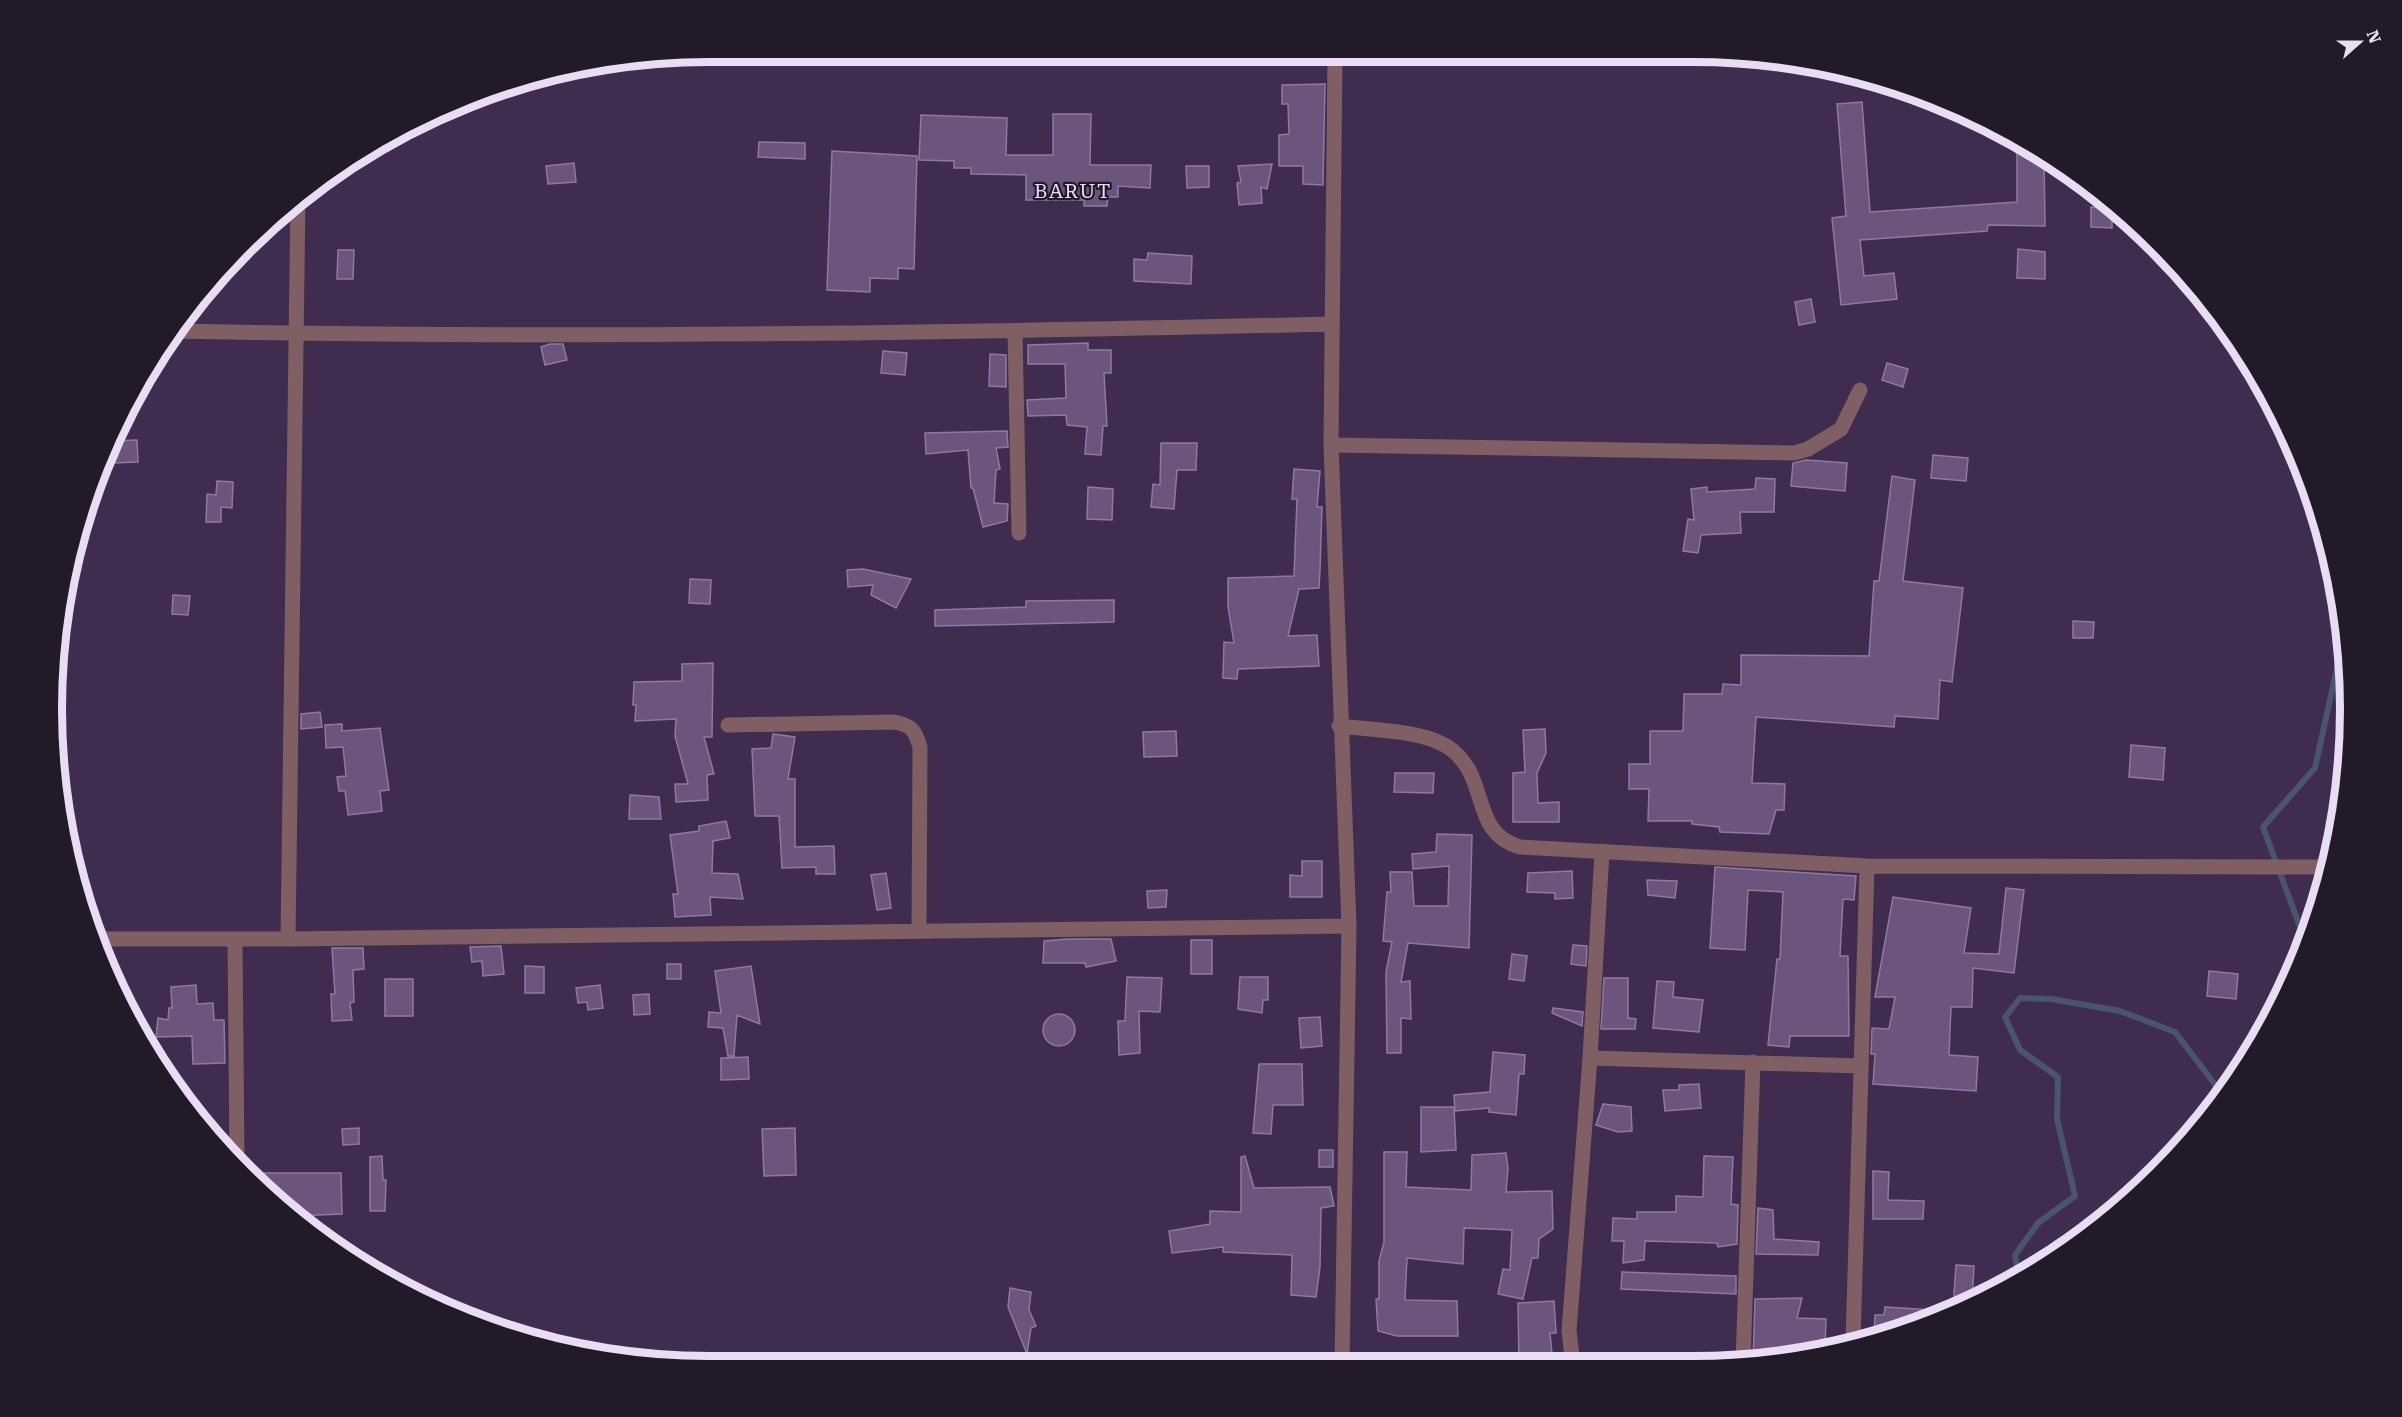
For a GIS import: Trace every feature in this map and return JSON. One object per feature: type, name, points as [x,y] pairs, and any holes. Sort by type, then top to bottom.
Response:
[{"type":"street","points":[[1335,62],[1331,445],[1349,926],[1342,1356]]},
{"type":"street","points":[[288,939],[298,209]]},
{"type":"street","points":[[184,331],[1015,332],[1332,324]]},
{"type":"street","points":[[1015,332],[1019,533]]},
{"type":"street","points":[[1331,445],[1794,453],[1808,449],[1841,429],[1860,390]]},
{"type":"street","points":[[728,725],[895,722],[908,725],[915,730],[920,747],[919,931]]},
{"type":"street","points":[[1340,726],[1425,737],[1452,750],[1474,775],[1493,833],[1504,842],[1520,847],[1867,866],[2320,867]]},
{"type":"street","points":[[1572,1356],[1569,1331],[1590,1058],[1602,852]]},
{"type":"street","points":[[1853,1335],[1867,866]]},
{"type":"street","points":[[105,939],[288,939],[1349,926]]},
{"type":"street","points":[[235,939],[237,1151]]},
{"type":"street","points":[[1590,1058],[1860,1065]]},
{"type":"street","points":[[1743,1353],[1753,1062]]},
{"type":"building","points":[[1325,84],[1323,185],[1303,184],[1303,166],[1279,166],[1279,135],[1289,134],[1288,104],[1282,104],[1282,85]]},
{"type":"building","points":[[1862,102],[1870,212],[2017,202],[2017,148],[2044,165],[2045,226],[1988,225],[1987,231],[1860,240],[1864,276],[1894,273],[1897,299],[1841,305],[1832,218],[1846,216],[1837,104]]},
{"type":"building","points":[[1053,114],[1091,114],[1090,165],[1151,165],[1150,188],[1118,186],[1118,197],[1108,197],[1107,206],[1084,206],[1084,200],[1026,200],[1026,175],[971,174],[971,168],[954,168],[954,161],[919,160],[921,115],[1007,118],[1006,155],[1053,155]]},
{"type":"building","points":[[759,142],[805,143],[805,159],[758,157]]},
{"type":"building","points":[[832,151],[917,156],[914,269],[898,268],[898,279],[870,278],[870,292],[827,290]]},
{"type":"building","points":[[574,163],[576,182],[548,184],[546,166]]},
{"type":"building","points":[[1272,164],[1267,189],[1261,187],[1262,203],[1239,205],[1237,183],[1241,182],[1238,166]]},
{"type":"building","points":[[1186,166],[1209,166],[1209,187],[1187,188]]},
{"type":"building","points":[[2091,207],[2102,208],[2112,215],[2112,228],[2091,227]]},
{"type":"building","points":[[2018,249],[2045,252],[2045,279],[2017,278]]},
{"type":"building","points":[[338,250],[354,250],[353,279],[337,279]]},
{"type":"building","points":[[1148,253],[1192,256],[1191,284],[1134,281],[1134,259],[1147,260]]},
{"type":"building","points":[[1811,299],[1815,322],[1799,325],[1795,302]]},
{"type":"building","points":[[1088,343],[1088,350],[1111,350],[1111,373],[1104,373],[1107,426],[1103,426],[1101,455],[1085,454],[1087,427],[1067,425],[1066,415],[1028,416],[1027,400],[1066,398],[1065,364],[1028,364],[1028,345]]},
{"type":"building","points":[[563,344],[567,360],[545,365],[541,347]]},
{"type":"building","points":[[883,351],[907,353],[905,375],[881,373]]},
{"type":"building","points":[[990,354],[1006,355],[1006,387],[989,386]]},
{"type":"building","points":[[1887,363],[1908,369],[1903,387],[1882,380]]},
{"type":"building","points":[[1007,431],[1008,447],[996,448],[1000,469],[996,470],[994,503],[1008,504],[1007,521],[983,527],[973,488],[971,488],[968,450],[926,454],[925,433]]},
{"type":"building","points":[[137,440],[138,462],[113,463],[113,457],[120,441]]},
{"type":"building","points":[[1161,443],[1197,443],[1196,470],[1177,470],[1174,509],[1151,507],[1153,484],[1160,485]]},
{"type":"building","points":[[1933,455],[1968,458],[1966,481],[1931,478]]},
{"type":"building","points":[[1806,460],[1847,463],[1845,491],[1791,486],[1793,463]]},
{"type":"building","points":[[1294,469],[1320,471],[1317,507],[1322,507],[1320,569],[1319,588],[1299,589],[1288,636],[1317,635],[1319,666],[1238,669],[1237,679],[1223,678],[1224,642],[1234,643],[1228,607],[1228,578],[1294,576],[1297,499],[1292,499]]},
{"type":"building","points":[[1892,476],[1915,480],[1903,581],[1963,588],[1952,682],[1940,680],[1938,719],[1895,716],[1894,727],[1756,717],[1752,783],[1785,784],[1784,810],[1776,810],[1769,834],[1720,832],[1719,827],[1692,824],[1692,821],[1648,821],[1649,789],[1629,789],[1629,764],[1650,764],[1650,731],[1683,731],[1684,694],[1722,694],[1723,684],[1741,685],[1741,655],[1869,656],[1874,581],[1879,581]]},
{"type":"building","points":[[1756,478],[1775,479],[1774,512],[1740,512],[1741,533],[1701,535],[1698,553],[1683,551],[1688,519],[1694,520],[1691,489],[1707,487],[1707,492],[1755,489]]},
{"type":"building","points":[[217,481],[233,482],[232,508],[221,507],[221,522],[206,522],[207,494],[216,495]]},
{"type":"building","points":[[1088,487],[1113,489],[1112,520],[1087,519]]},
{"type":"building","points":[[863,569],[911,579],[896,608],[871,595],[873,585],[848,587],[847,570]]},
{"type":"building","points":[[690,579],[711,580],[710,604],[689,603]]},
{"type":"building","points":[[173,595],[190,596],[188,615],[172,614]]},
{"type":"building","points":[[1114,600],[1114,622],[935,626],[935,610],[1026,607],[1026,601]]},
{"type":"building","points":[[2073,621],[2094,622],[2093,638],[2073,638]]},
{"type":"building","points":[[713,663],[712,737],[704,737],[714,774],[707,775],[708,800],[676,802],[675,784],[688,784],[675,736],[676,719],[635,721],[634,682],[682,681],[682,664]]},
{"type":"building","points":[[320,712],[322,727],[301,729],[301,714]]},
{"type":"building","points":[[342,724],[342,731],[380,728],[389,790],[380,791],[382,811],[348,815],[345,791],[339,791],[337,777],[346,776],[343,747],[326,748],[325,725]]},
{"type":"building","points":[[1545,729],[1546,753],[1537,773],[1538,803],[1559,802],[1559,822],[1513,822],[1513,773],[1525,772],[1523,730]]},
{"type":"building","points":[[1176,731],[1177,756],[1144,757],[1143,732]]},
{"type":"building","points":[[773,734],[795,737],[788,779],[795,779],[795,847],[834,846],[835,874],[816,874],[816,867],[782,868],[779,816],[755,816],[752,749],[771,748]]},
{"type":"building","points":[[2131,745],[2165,748],[2163,780],[2129,777]]},
{"type":"building","points":[[1395,773],[1434,773],[1433,793],[1394,792]]},
{"type":"building","points":[[630,795],[659,797],[661,819],[629,819]]},
{"type":"building","points":[[726,821],[730,838],[713,841],[712,873],[738,874],[743,899],[710,897],[711,915],[675,917],[673,894],[678,894],[670,835],[699,831],[699,826]]},
{"type":"building","points":[[1437,834],[1472,835],[1469,948],[1408,943],[1401,982],[1410,981],[1411,1019],[1401,1018],[1401,1053],[1387,1053],[1386,972],[1392,942],[1383,941],[1387,892],[1391,892],[1390,872],[1412,872],[1414,906],[1448,906],[1449,866],[1413,869],[1412,854],[1436,852]]},
{"type":"building","points":[[1302,861],[1322,861],[1322,897],[1290,897],[1290,875],[1302,876]]},
{"type":"building","points":[[1715,867],[1856,876],[1854,900],[1843,899],[1840,956],[1848,956],[1849,1036],[1790,1036],[1789,1047],[1768,1045],[1777,959],[1780,959],[1783,892],[1748,890],[1745,950],[1710,948]]},
{"type":"building","points":[[1572,871],[1573,898],[1555,899],[1555,893],[1527,892],[1528,873]]},
{"type":"building","points":[[886,873],[891,908],[877,910],[871,875]]},
{"type":"building","points":[[1647,880],[1677,881],[1675,898],[1648,895]]},
{"type":"building","points":[[2006,888],[2024,890],[2014,973],[1973,968],[1972,1007],[1951,1007],[1949,1055],[1978,1057],[1976,1091],[1873,1084],[1875,1054],[1871,1054],[1872,1028],[1889,1029],[1895,997],[1875,997],[1893,897],[1971,908],[1964,953],[1999,954]]},
{"type":"building","points":[[1167,890],[1166,907],[1148,908],[1147,891]]},
{"type":"building","points":[[1111,939],[1116,961],[1086,967],[1085,963],[1043,963],[1044,941]]},
{"type":"building","points":[[1191,940],[1212,940],[1212,974],[1191,974]]},
{"type":"building","points":[[1573,945],[1587,946],[1586,966],[1571,964]]},
{"type":"building","points":[[501,946],[504,974],[483,976],[482,961],[472,962],[470,947]]},
{"type":"building","points":[[332,948],[363,948],[364,969],[353,970],[354,1002],[350,1003],[352,1020],[332,1021],[331,994],[335,994]]},
{"type":"building","points":[[1512,954],[1527,956],[1524,981],[1509,979]]},
{"type":"building","points":[[667,964],[681,964],[681,979],[667,979]]},
{"type":"building","points":[[525,966],[544,967],[544,993],[525,993]]},
{"type":"building","points":[[751,966],[760,1024],[737,1015],[734,1056],[728,1056],[723,1028],[708,1027],[709,1012],[721,1013],[715,971]]},
{"type":"building","points":[[2209,971],[2238,974],[2236,999],[2207,996]]},
{"type":"building","points":[[1127,977],[1162,978],[1160,1012],[1139,1011],[1140,1053],[1119,1055],[1118,1021],[1125,1021]]},
{"type":"building","points":[[1240,977],[1268,977],[1268,1000],[1263,1000],[1262,1013],[1238,1009]]},
{"type":"building","points":[[1604,978],[1628,978],[1628,1018],[1636,1019],[1635,1029],[1601,1029]]},
{"type":"building","points":[[385,979],[413,979],[413,1016],[385,1016]]},
{"type":"building","points":[[1657,981],[1674,982],[1673,997],[1703,1000],[1699,1032],[1653,1028]]},
{"type":"building","points":[[196,985],[197,1004],[213,1003],[214,1020],[224,1020],[225,1063],[193,1064],[192,1036],[156,1037],[158,1018],[168,1020],[169,1008],[172,1008],[171,987]]},
{"type":"building","points":[[600,985],[603,1008],[588,1010],[587,1002],[578,1003],[576,988]]},
{"type":"building","points":[[649,994],[650,1014],[634,1015],[633,995]]},
{"type":"building","points":[[1553,1008],[1583,1012],[1582,1026],[1552,1013]]},
{"type":"building","points":[[1059,1014],[1070,1019],[1075,1030],[1070,1041],[1059,1046],[1048,1041],[1043,1030],[1048,1019]]},
{"type":"building","points":[[1320,1017],[1322,1046],[1301,1048],[1299,1018]]},
{"type":"building","points":[[1493,1052],[1525,1055],[1524,1074],[1519,1074],[1516,1115],[1489,1112],[1489,1108],[1455,1111],[1454,1095],[1490,1092]]},
{"type":"building","points":[[748,1057],[749,1079],[721,1080],[721,1058]]},
{"type":"building","points":[[1259,1064],[1302,1064],[1303,1105],[1273,1105],[1271,1134],[1253,1133]]},
{"type":"building","points":[[1699,1084],[1701,1108],[1665,1111],[1663,1090],[1679,1090],[1679,1085]]},
{"type":"building","points":[[1603,1104],[1631,1107],[1632,1131],[1618,1132],[1596,1125]]},
{"type":"building","points":[[1421,1107],[1454,1107],[1456,1150],[1421,1152]]},
{"type":"building","points":[[359,1128],[359,1144],[343,1145],[342,1129]]},
{"type":"building","points":[[795,1128],[796,1175],[764,1176],[762,1129]]},
{"type":"building","points":[[1319,1150],[1333,1150],[1333,1167],[1319,1167]]},
{"type":"building","points":[[1384,1152],[1407,1152],[1406,1187],[1471,1190],[1472,1155],[1506,1153],[1508,1168],[1506,1192],[1552,1191],[1553,1229],[1539,1239],[1538,1258],[1532,1258],[1523,1299],[1498,1294],[1503,1269],[1510,1270],[1512,1230],[1464,1228],[1463,1264],[1407,1258],[1405,1300],[1457,1301],[1458,1336],[1397,1336],[1378,1331],[1376,1299],[1379,1299],[1379,1261],[1384,1242]]},
{"type":"building","points":[[382,1156],[383,1180],[386,1180],[385,1211],[370,1211],[370,1157]]},
{"type":"building","points":[[1245,1156],[1254,1188],[1330,1187],[1334,1206],[1321,1208],[1320,1267],[1316,1297],[1291,1295],[1292,1255],[1223,1252],[1223,1247],[1172,1253],[1169,1231],[1210,1224],[1210,1211],[1241,1212],[1241,1157]]},
{"type":"building","points":[[1704,1156],[1733,1157],[1731,1204],[1738,1205],[1737,1244],[1718,1247],[1717,1243],[1645,1241],[1644,1260],[1623,1263],[1624,1241],[1612,1241],[1613,1218],[1637,1219],[1637,1212],[1676,1212],[1676,1196],[1703,1197]]},
{"type":"building","points":[[1873,1171],[1889,1172],[1888,1200],[1924,1201],[1923,1219],[1873,1219]]},
{"type":"building","points":[[261,1173],[341,1173],[342,1214],[307,1215]]},
{"type":"building","points":[[1758,1208],[1773,1210],[1774,1239],[1819,1242],[1818,1255],[1756,1254]]},
{"type":"building","points":[[1956,1265],[1974,1266],[1972,1292],[1954,1301]]},
{"type":"building","points":[[1622,1272],[1736,1276],[1736,1294],[1621,1289]]},
{"type":"building","points":[[1010,1288],[1031,1292],[1029,1310],[1036,1326],[1031,1328],[1027,1354],[1008,1307]]},
{"type":"building","points":[[1802,1298],[1797,1318],[1826,1319],[1825,1342],[1753,1352],[1755,1299]]},
{"type":"building","points":[[1554,1301],[1556,1333],[1550,1333],[1552,1356],[1519,1356],[1518,1303]]},
{"type":"building","points":[[1885,1307],[1931,1310],[1874,1329],[1875,1315],[1884,1315]]},
{"type":"waterway","points":[[2301,929],[2263,827],[2315,768],[2339,661]]},
{"type":"waterway","points":[[2017,1269],[2015,1255],[2038,1223],[2075,1196],[2057,1119],[2058,1077],[2020,1050],[2005,1017],[2020,998],[2051,999],[2120,1011],[2175,1032],[2217,1087]]},
{"type":"district","name":"BARUT","points":[[1073,191]]}]
